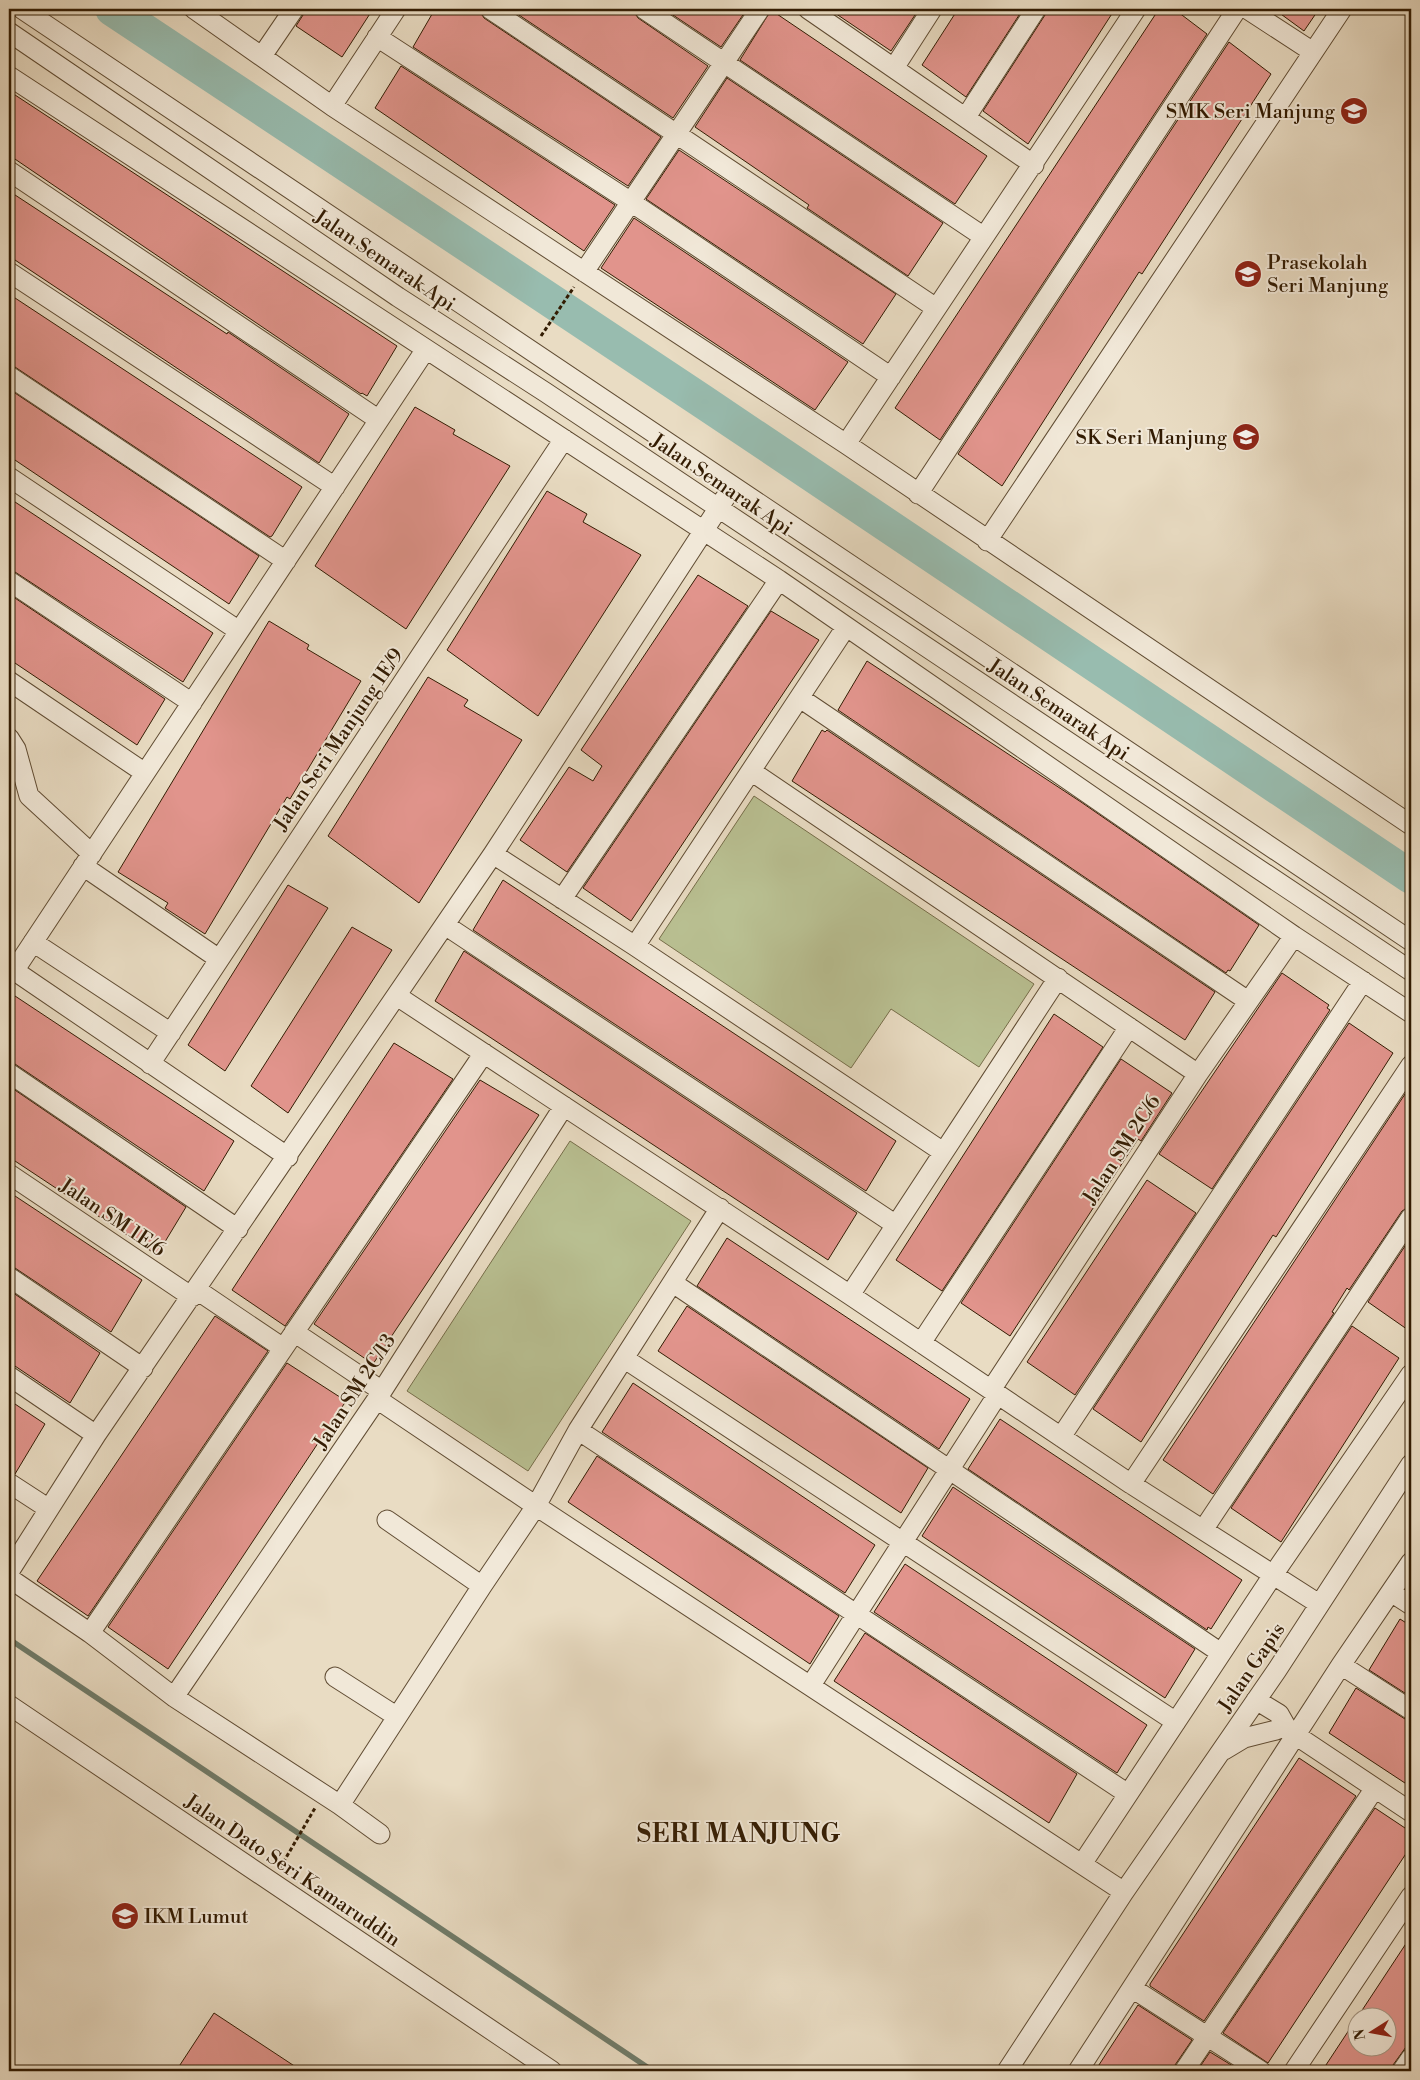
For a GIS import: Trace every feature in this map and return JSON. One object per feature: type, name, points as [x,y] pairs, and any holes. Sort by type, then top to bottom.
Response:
[{"type":"street","name":"Jalan Semarak Api","points":[[22,9],[1411,940]]},
{"type":"street","points":[[194,9],[332,106],[846,444],[987,541],[1411,825]]},
{"type":"street","points":[[262,56],[294,9]]},
{"type":"street","points":[[332,106],[396,9]]},
{"type":"street","points":[[490,9],[936,308]]},
{"type":"street","points":[[644,9],[984,237]]},
{"type":"street","points":[[584,272],[760,9]]},
{"type":"street","points":[[808,9],[1034,165]]},
{"type":"street","points":[[894,68],[932,9]]},
{"type":"street","points":[[966,117],[1036,9]]},
{"type":"street","points":[[846,444],[1034,165],[1136,9]]},
{"type":"street","points":[[918,494],[1237,9]]},
{"type":"street","points":[[1247,9],[1313,52]]},
{"type":"street","points":[[987,541],[1342,9]]},
{"type":"street","name":"Jalan Semarak Api","points":[[9,32],[398,297],[545,392],[1411,971]]},
{"type":"street","points":[[377,37],[630,202],[891,377]]},
{"type":"street","points":[[9,76],[779,580],[1294,936],[1411,1013]]},
{"type":"street","points":[[9,171],[379,420]]},
{"type":"street","points":[[9,272],[335,487]]},
{"type":"street","points":[[288,1157],[11,969],[33,942],[426,349]]},
{"type":"street","points":[[9,376],[286,561]]},
{"type":"street","name":"Jalan Seri Manjung 1E/9","points":[[150,1064],[564,440]]},
{"type":"street","points":[[9,477],[239,631]]},
{"type":"street","points":[[9,1572],[96,1435],[446,925],[733,487]]},
{"type":"street","points":[[562,899],[779,580]]},
{"type":"street","points":[[9,581],[192,702]]},
{"type":"street","points":[[635,946],[846,627]]},
{"type":"street","points":[[9,681],[145,773]]},
{"type":"street","points":[[800,698],[1248,1002]]},
{"type":"street","points":[[9,738],[16,749],[29,796],[87,860],[220,959]]},
{"type":"street","points":[[751,771],[1198,1074]]},
{"type":"street","points":[[493,854],[635,946],[943,1152]]},
{"type":"street","points":[[446,925],[896,1225]]},
{"type":"street","name":"Jalan SM 2C/6","points":[[811,1685],[950,1469],[995,1392],[1198,1074],[1294,936]]},
{"type":"street","points":[[33,942],[171,1033]]},
{"type":"street","points":[[850,1295],[1058,978]]},
{"type":"street","points":[[1061,1437],[1363,981]]},
{"type":"street","points":[[397,996],[720,1208],[1131,1484],[1320,1604]]},
{"type":"street","points":[[921,1343],[1129,1027]]},
{"type":"street","points":[[90,1633],[484,1053]]},
{"type":"street","points":[[1131,1484],[1411,1065]]},
{"type":"street","points":[[9,1073],[238,1229]]},
{"type":"street","name":"Jalan SM 2C/13","points":[[174,1697],[379,1395],[564,1106]]},
{"type":"street","name":"Jalan SM 1E/6","points":[[9,1174],[194,1294],[283,1348]]},
{"type":"street","points":[[340,1806],[396,1716],[536,1506],[578,1430],[720,1208]]},
{"type":"street","points":[[1202,1530],[1411,1217]]},
{"type":"street","points":[[9,1277],[143,1368]]},
{"type":"street","points":[[673,1283],[1221,1653]]},
{"type":"street","points":[[294,1332],[379,1395],[536,1506],[1124,1892]]},
{"type":"street","points":[[625,1359],[1176,1722]]},
{"type":"street","points":[[1082,1864],[1272,1575],[1411,1374]]},
{"type":"street","points":[[9,1376],[96,1435]]},
{"type":"street","points":[[578,1430],[1128,1794]]},
{"type":"street","name":"Jalan Gapis","points":[[1006,2071],[1124,1892],[1277,1670],[1411,1464]]},
{"type":"street","points":[[9,1482],[49,1509]]},
{"type":"street","points":[[387,1520],[482,1586]]},
{"type":"street","points":[[1078,2071],[1132,1988],[1285,1727],[1341,1665],[1411,1562]]},
{"type":"street","points":[[9,1578],[90,1633],[174,1697],[380,1834]]},
{"type":"street","points":[[1391,1592],[1411,1605]]},
{"type":"street","points":[[1341,1665],[1411,1710]]},
{"type":"street","points":[[1277,1670],[1274,1697],[1285,1727]]},
{"type":"street","points":[[335,1677],[396,1716]]},
{"type":"street","name":"Jalan Dato Seri Kamaruddin","points":[[9,1705],[552,2071]]},
{"type":"street","points":[[1251,1707],[1285,1727],[1411,1812]]},
{"type":"street","points":[[1220,1752],[1244,1738],[1285,1727]]},
{"type":"street","points":[[1184,2071],[1375,1788]]},
{"type":"street","points":[[1294,2071],[1411,1896]]},
{"type":"street","points":[[1132,1988],[1261,2071]]},
{"type":"street","points":[[1402,2071],[1411,2058]]},
{"type":"path","points":[[546,328],[570,292]]},
{"type":"path","points":[[287,1856],[309,1818]]},
{"type":"green space","points":[[754,796],[1034,984],[979,1067],[891,1009],[851,1068],[659,939]]},
{"type":"green space","points":[[570,1141],[691,1221],[528,1471],[407,1391]]},
{"type":"building","points":[[305,9],[373,9],[342,57],[296,26]]},
{"type":"building","points":[[435,9],[479,9],[484,18],[661,137],[628,186],[413,47]]},
{"type":"building","points":[[510,9],[633,9],[638,18],[708,66],[673,118]]},
{"type":"building","points":[[664,9],[747,9],[721,47]]},
{"type":"building","points":[[829,9],[919,9],[891,51]]},
{"type":"building","points":[[958,9],[1023,9],[966,97],[922,65]]},
{"type":"building","points":[[1047,9],[1115,9],[1028,144],[983,111]]},
{"type":"building","points":[[1159,9],[1174,9],[1207,34],[940,440],[895,408]]},
{"type":"building","points":[[1274,9],[1319,9],[1304,31]]},
{"type":"building","points":[[771,10],[987,156],[955,204],[740,60]]},
{"type":"building","points":[[1229,42],[1271,74],[1142,274],[1139,272],[1002,486],[958,454]]},
{"type":"building","points":[[401,66],[615,205],[584,251],[375,108]]},
{"type":"building","points":[[727,78],[943,223],[908,276],[807,208],[809,205],[695,127]]},
{"type":"building","points":[[9,91],[397,346],[367,396],[361,394],[9,155]]},
{"type":"building","points":[[679,150],[896,294],[863,344],[646,199]]},
{"type":"building","points":[[9,191],[227,334],[228,332],[349,414],[319,463],[9,256]]},
{"type":"building","points":[[634,218],[848,362],[815,410],[601,268]]},
{"type":"building","points":[[9,294],[302,487],[272,536],[270,537],[15,367],[9,365]]},
{"type":"building","points":[[9,389],[259,556],[229,604],[9,456]]},
{"type":"building","points":[[415,407],[455,430],[453,434],[510,466],[406,629],[315,566]]},
{"type":"building","points":[[547,491],[587,514],[583,522],[641,555],[538,716],[447,650]]},
{"type":"building","points":[[9,498],[213,633],[183,682],[15,572],[9,570]]},
{"type":"building","points":[[698,575],[748,606],[567,872],[520,840],[569,767],[593,781],[602,766],[581,750]]},
{"type":"building","points":[[9,594],[165,699],[137,745],[9,659]]},
{"type":"building","points":[[771,611],[819,640],[631,921],[583,888]]},
{"type":"building","points":[[269,621],[309,645],[307,649],[361,681],[290,799],[287,797],[205,934],[165,908],[168,903],[118,872]]},
{"type":"building","points":[[867,661],[1081,802],[1259,925],[1230,971],[1228,970],[1226,973],[838,710]]},
{"type":"building","points":[[428,677],[468,700],[464,706],[522,740],[419,903],[328,836]]},
{"type":"building","points":[[822,730],[825,732],[827,730],[1215,992],[1185,1040],[792,781]]},
{"type":"building","points":[[503,880],[896,1141],[866,1191],[473,930]]},
{"type":"building","points":[[288,885],[328,908],[225,1071],[188,1045]]},
{"type":"building","points":[[352,927],[392,950],[288,1113],[251,1086]]},
{"type":"building","points":[[464,951],[857,1213],[828,1260],[435,1001]]},
{"type":"building","points":[[1282,973],[1329,1005],[1327,1008],[1330,1010],[1212,1189],[1159,1154]]},
{"type":"building","points":[[9,992],[234,1141],[204,1191],[15,1064],[9,1062]]},
{"type":"building","points":[[1054,1014],[1103,1047],[942,1291],[896,1260]]},
{"type":"building","points":[[1349,1023],[1393,1053],[1276,1237],[1273,1235],[1141,1442],[1093,1409]]},
{"type":"building","points":[[394,1043],[453,1079],[285,1326],[232,1290]]},
{"type":"building","points":[[1121,1059],[1172,1093],[1141,1141],[1138,1139],[1010,1336],[961,1303]]},
{"type":"building","points":[[480,1080],[539,1115],[373,1364],[314,1324]]},
{"type":"building","points":[[1411,1085],[1411,1206],[1402,1211],[1349,1290],[1347,1288],[1332,1312],[1334,1313],[1213,1494],[1163,1460]]},
{"type":"building","points":[[9,1086],[186,1207],[157,1255],[9,1157]]},
{"type":"building","points":[[1147,1180],[1196,1213],[1075,1395],[1027,1362]]},
{"type":"building","points":[[9,1192],[142,1280],[111,1332],[15,1268],[9,1266]]},
{"type":"building","points":[[1411,1237],[1411,1332],[1368,1302]]},
{"type":"building","points":[[727,1238],[970,1399],[939,1449],[697,1286]]},
{"type":"building","points":[[9,1290],[100,1353],[70,1403],[9,1362]]},
{"type":"building","points":[[687,1306],[928,1468],[901,1513],[658,1351]]},
{"type":"building","points":[[215,1316],[268,1351],[88,1616],[37,1581]]},
{"type":"building","points":[[1352,1326],[1399,1358],[1281,1542],[1231,1508]]},
{"type":"building","points":[[287,1363],[346,1401],[168,1669],[108,1627]]},
{"type":"building","points":[[633,1383],[875,1545],[845,1593],[602,1432]]},
{"type":"building","points":[[9,1400],[45,1424],[15,1474],[9,1472]]},
{"type":"building","points":[[1000,1419],[1242,1580],[1211,1629],[1208,1627],[1207,1630],[968,1469]]},
{"type":"building","points":[[597,1456],[839,1616],[810,1664],[568,1502]]},
{"type":"building","points":[[953,1487],[1195,1649],[1165,1698],[922,1536]]},
{"type":"building","points":[[905,1564],[1147,1725],[1117,1773],[874,1612]]},
{"type":"building","points":[[1400,1619],[1411,1626],[1411,1697],[1369,1670]]},
{"type":"building","points":[[865,1633],[1077,1774],[1049,1823],[834,1681]]},
{"type":"building","points":[[1356,1688],[1411,1721],[1411,1787],[1329,1733]]},
{"type":"building","points":[[1299,1758],[1356,1796],[1204,2021],[1150,1986],[1150,1984]]},
{"type":"building","points":[[1375,1808],[1411,1832],[1411,1846],[1268,2063],[1223,2033]]},
{"type":"building","points":[[1411,1936],[1411,2040],[1393,2065],[1391,2071],[1322,2071],[1348,2032],[1348,2058],[1398,2058],[1398,2008],[1364,2008]]},
{"type":"building","points":[[1138,2005],[1192,2040],[1173,2071],[1095,2071]]},
{"type":"building","points":[[214,2013],[302,2071],[176,2071]]},
{"type":"building","points":[[1210,2052],[1241,2071],[1197,2071]]},
{"type":"waterway","points":[[112,9],[702,401],[1411,877]]},
{"type":"waterway","points":[[9,1639],[653,2071]]},
{"type":"place","name":"SMK Seri Manjung","points":[[1354,111]]},
{"type":"place","name":"Prasekolah Seri Manjung","points":[[1248,274]]},
{"type":"place","name":"SK Seri Manjung","points":[[1246,437]]},
{"type":"place","name":"IKM Lumut","points":[[125,1916]]},
{"type":"district","name":"SERI MANJUNG","points":[[739,1833]]}]
